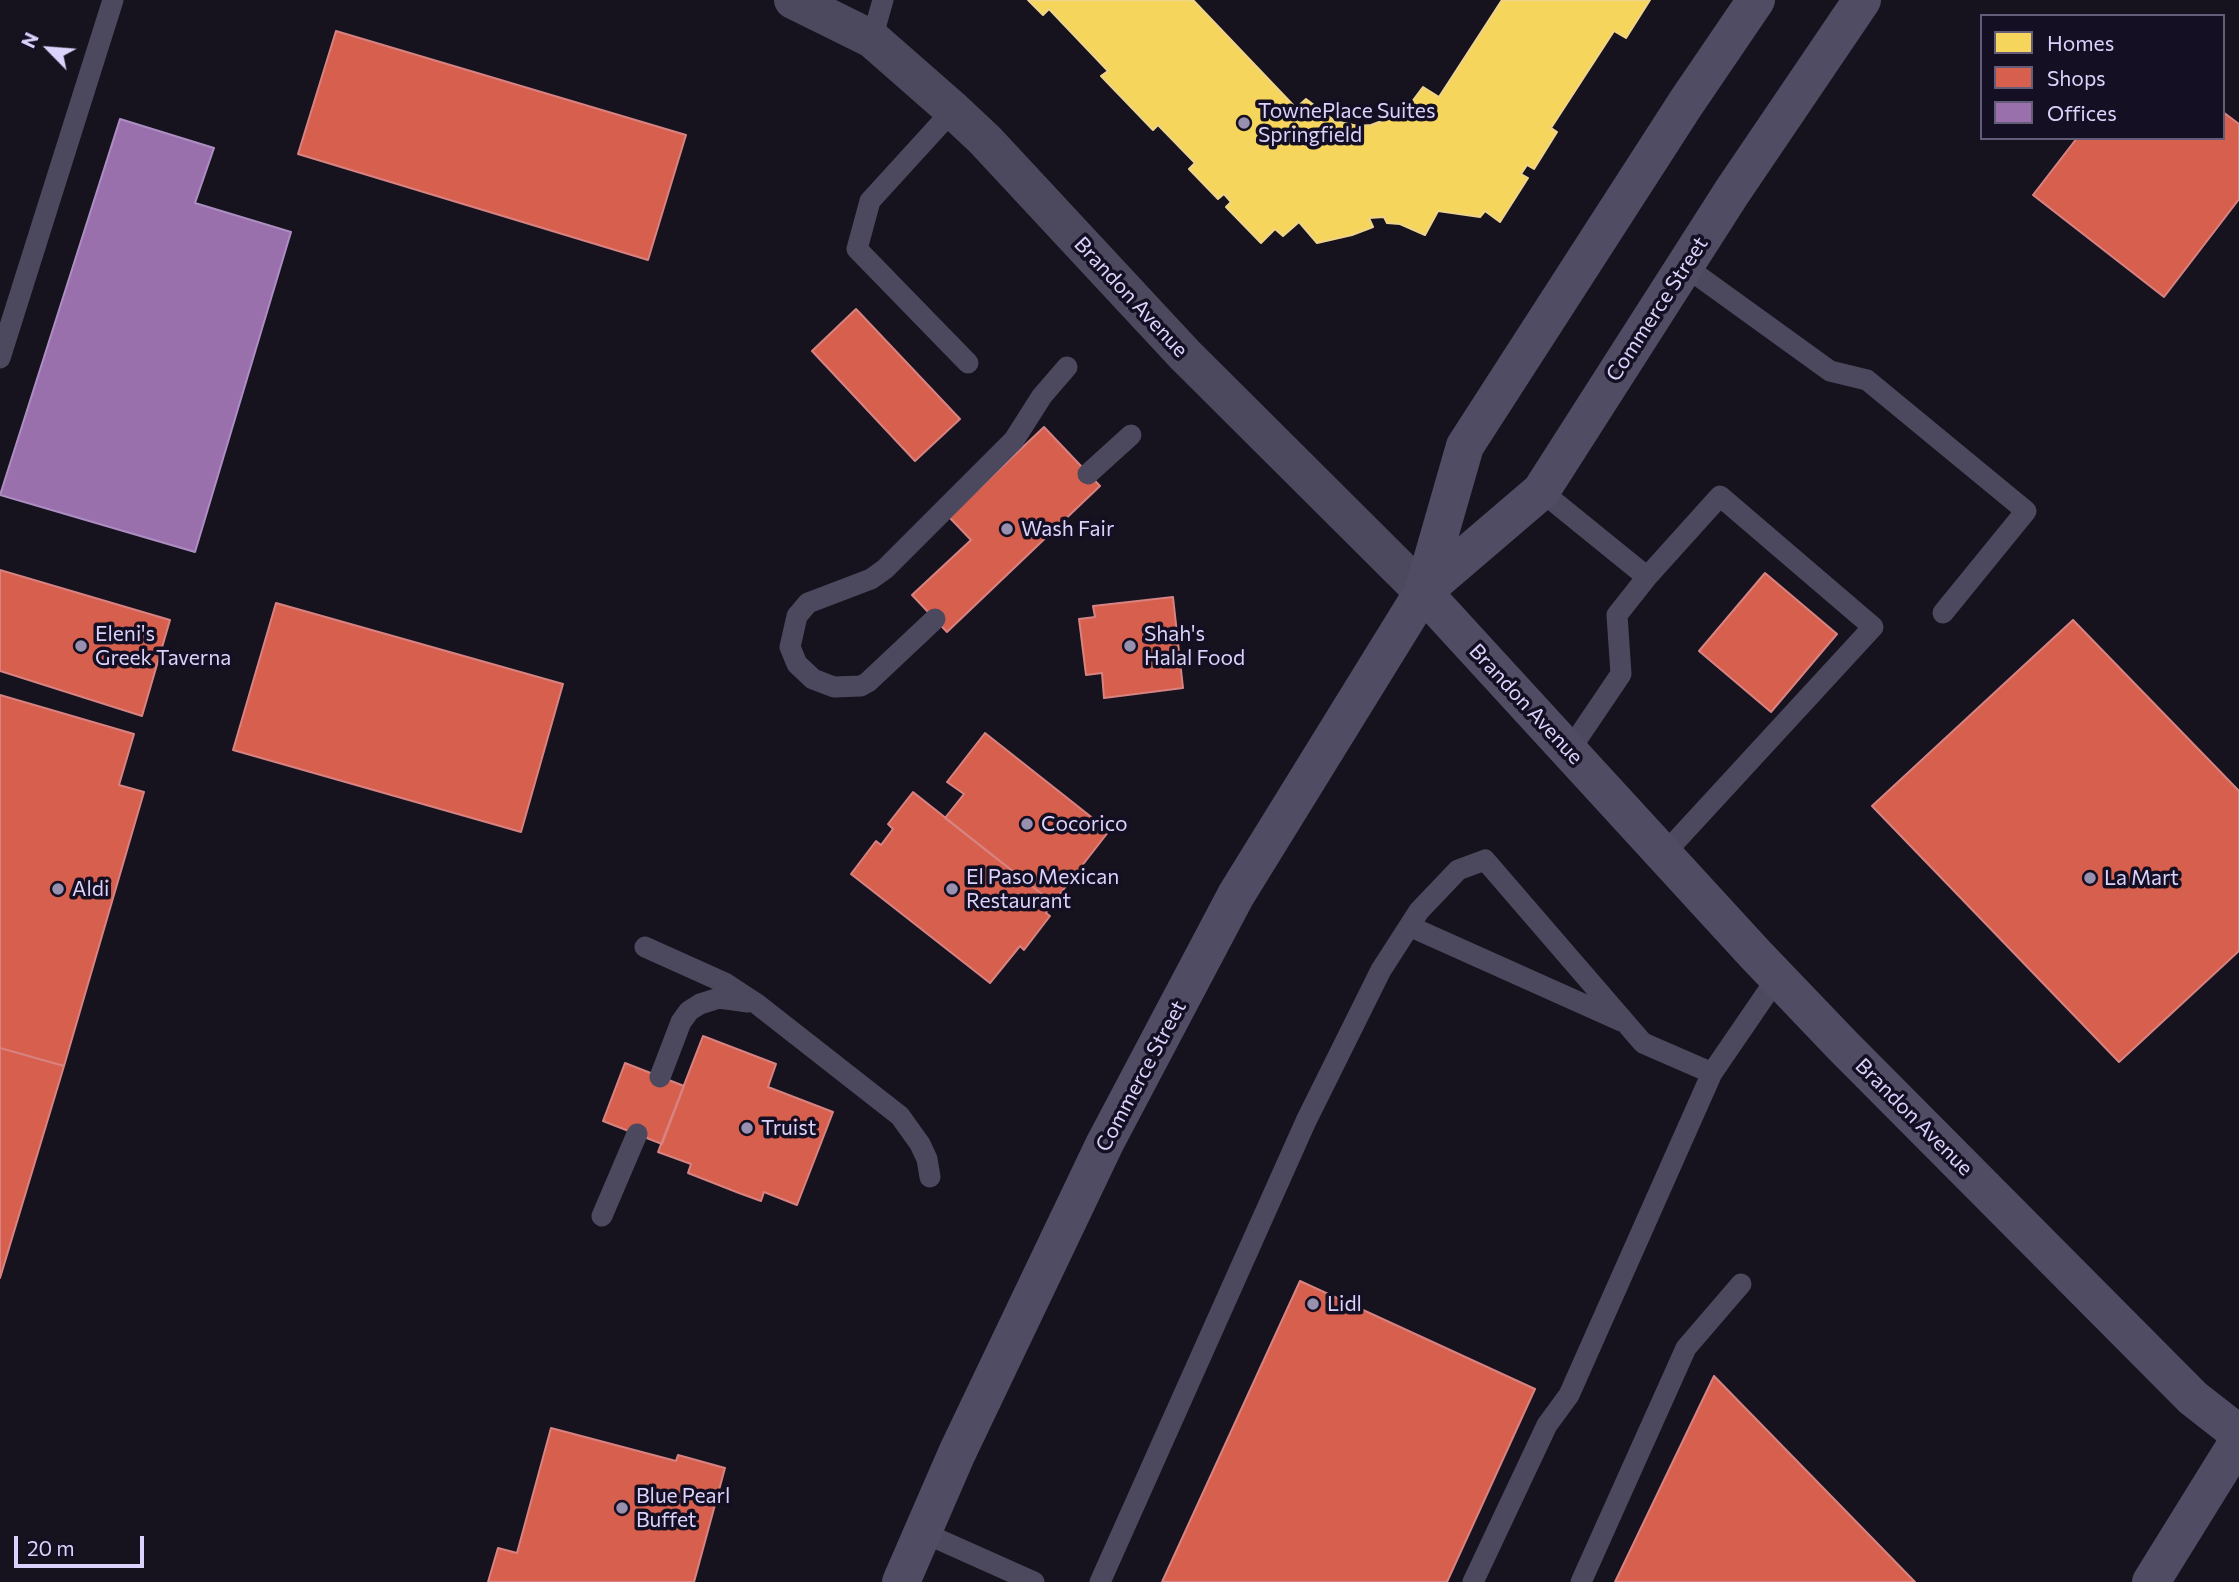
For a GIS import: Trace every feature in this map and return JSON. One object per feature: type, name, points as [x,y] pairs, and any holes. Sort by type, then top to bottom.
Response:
[{"type":"main road","name":"Commerce Street","points":[[901,1582],[1105,1143],[1230,906],[1423,592],[1465,446],[1686,103],[1756,0]]},
{"type":"main road","name":"Commerce Street","points":[[1423,592],[1541,491],[1800,89],[1862,0]]},
{"type":"main road","name":"Brandon Avenue","points":[[1423,592],[1777,978],[2064,1271],[2193,1398],[2239,1434]]},
{"type":"main road","points":[[2151,1582],[2239,1440]]},
{"type":"street","name":"Brandon Avenue","points":[[793,0],[872,39],[985,140],[1185,355],[1423,592]]},
{"type":"lane","points":[[0,358],[113,0]]},
{"type":"lane","points":[[872,39],[883,0]]},
{"type":"lane","points":[[953,110],[870,201],[858,249],[968,363]]},
{"type":"lane","points":[[1686,267],[1829,371],[1867,380],[2026,511],[1943,613]]},
{"type":"lane","points":[[935,619],[861,686],[834,687],[813,679],[797,664],[790,647],[797,617],[808,603],[871,579],[885,569],[1009,445],[1042,396],[1067,367]]},
{"type":"lane","points":[[1088,474],[1131,435]]},
{"type":"lane","points":[[1541,491],[1647,577]]},
{"type":"lane","points":[[1569,751],[1621,674],[1617,615],[1647,577],[1720,496],[1873,627],[1664,854]]},
{"type":"lane","points":[[1100,1582],[1306,1121],[1381,970],[1419,911],[1458,870],[1485,860],[1643,1042],[1712,1073]]},
{"type":"lane","points":[[1409,926],[1627,1024]]},
{"type":"lane","points":[[645,947],[725,983],[757,1003],[900,1116],[920,1143],[927,1159],[930,1177]]},
{"type":"lane","points":[[1473,1582],[1546,1425],[1569,1395],[1712,1073],[1777,978]]},
{"type":"lane","points":[[660,1077],[681,1023],[689,1011],[719,998],[757,1003]]},
{"type":"lane","points":[[603,1216],[637,1134]]},
{"type":"lane","points":[[1581,1582],[1686,1348],[1741,1284]]},
{"type":"lane","points":[[922,1532],[1034,1582]]},
{"type":"building: Homes","name":"TownePlace Suites Springfield","points":[[1028,0],[1193,0],[1296,108],[1306,99],[1335,121],[1358,126],[1371,125],[1395,116],[1408,107],[1423,87],[1439,97],[1502,0],[1650,0],[1626,38],[1614,31],[1551,128],[1557,132],[1534,169],[1527,165],[1521,174],[1528,178],[1500,222],[1485,211],[1480,217],[1438,211],[1425,235],[1400,224],[1387,223],[1384,217],[1369,218],[1373,227],[1317,243],[1299,222],[1283,236],[1275,229],[1261,243],[1226,207],[1231,202],[1224,194],[1218,199],[1189,169],[1195,163],[1158,125],[1153,130],[1101,76],[1108,71],[1049,9],[1043,15]]},
{"type":"building: Shops","points":[[336,31],[686,135],[648,260],[298,154]]},
{"type":"building: Shops","points":[[2225,114],[2239,124],[2239,199],[2164,297],[2033,195],[2075,140],[2225,140]]},
{"type":"building: Shops","points":[[856,309],[960,419],[915,461],[812,351]]},
{"type":"building: Shops","name":"Wash Fair","points":[[1044,427],[1100,486],[947,632],[912,595],[971,540],[949,517]]},
{"type":"building: Shops","name":"Eleni's Greek Taverna","points":[[0,570],[170,620],[142,716],[0,671]]},
{"type":"building: Shops","points":[[1765,573],[1837,634],[1771,712],[1699,651]]},
{"type":"building: Shops","name":"Shah's Halal Food","points":[[1173,597],[1183,688],[1104,698],[1102,673],[1086,675],[1079,619],[1095,617],[1093,606]]},
{"type":"building: Shops","points":[[276,603],[563,684],[521,832],[233,750]]},
{"type":"building: Shops","name":"La Mart","points":[[2073,620],[2239,791],[2239,951],[2119,1062],[1872,806]]},
{"type":"building: Shops","name":"Aldi","points":[[0,695],[134,734],[119,785],[144,792],[64,1066],[0,1048]]},
{"type":"building: Shops","name":"Cocorico","points":[[985,733],[1109,831],[1053,903],[945,818],[964,794],[947,782]]},
{"type":"building: Shops","name":"El Paso Mexican Restaurant","points":[[913,792],[1053,903],[1046,913],[1050,916],[1024,950],[1020,946],[990,983],[851,874],[876,841],[881,845],[893,829],[888,824]]},
{"type":"building: Shops","name":"Truist","points":[[703,1036],[776,1064],[768,1087],[833,1112],[797,1205],[764,1192],[761,1201],[739,1193],[688,1173],[691,1164],[658,1152]]},
{"type":"building: Shops","points":[[0,1048],[64,1066],[0,1278]]},
{"type":"building: Shops","points":[[625,1063],[684,1086],[662,1144],[603,1121]]},
{"type":"building: Shops","points":[[1300,1281],[1535,1389],[1447,1582],[1162,1582]]},
{"type":"building: Shops","points":[[1714,1376],[1915,1582],[1615,1582]]},
{"type":"building: Shops","name":"Blue Pearl Buffet","points":[[551,1428],[676,1461],[678,1455],[725,1468],[694,1582],[488,1582],[498,1548],[517,1553]]},
{"type":"building: Offices","points":[[120,119],[214,148],[195,203],[291,232],[195,552],[0,495]]},
{"type":"place","name":"TownePlace Suites Springfield","points":[[1244,123]]},
{"type":"place","name":"Wash Fair","points":[[1007,529]]},
{"type":"place","name":"Eleni's Greek Taverna","points":[[81,646]]},
{"type":"place","name":"Shah's Halal Food","points":[[1130,646]]},
{"type":"place","name":"Cocorico","points":[[1027,824]]},
{"type":"place","name":"La Mart","points":[[2090,878]]},
{"type":"place","name":"Aldi","points":[[58,889]]},
{"type":"place","name":"El Paso Mexican Restaurant","points":[[952,889]]},
{"type":"place","name":"Truist","points":[[747,1128]]},
{"type":"place","name":"Lidl","points":[[1313,1304]]},
{"type":"place","name":"Blue Pearl Buffet","points":[[622,1508]]}]
